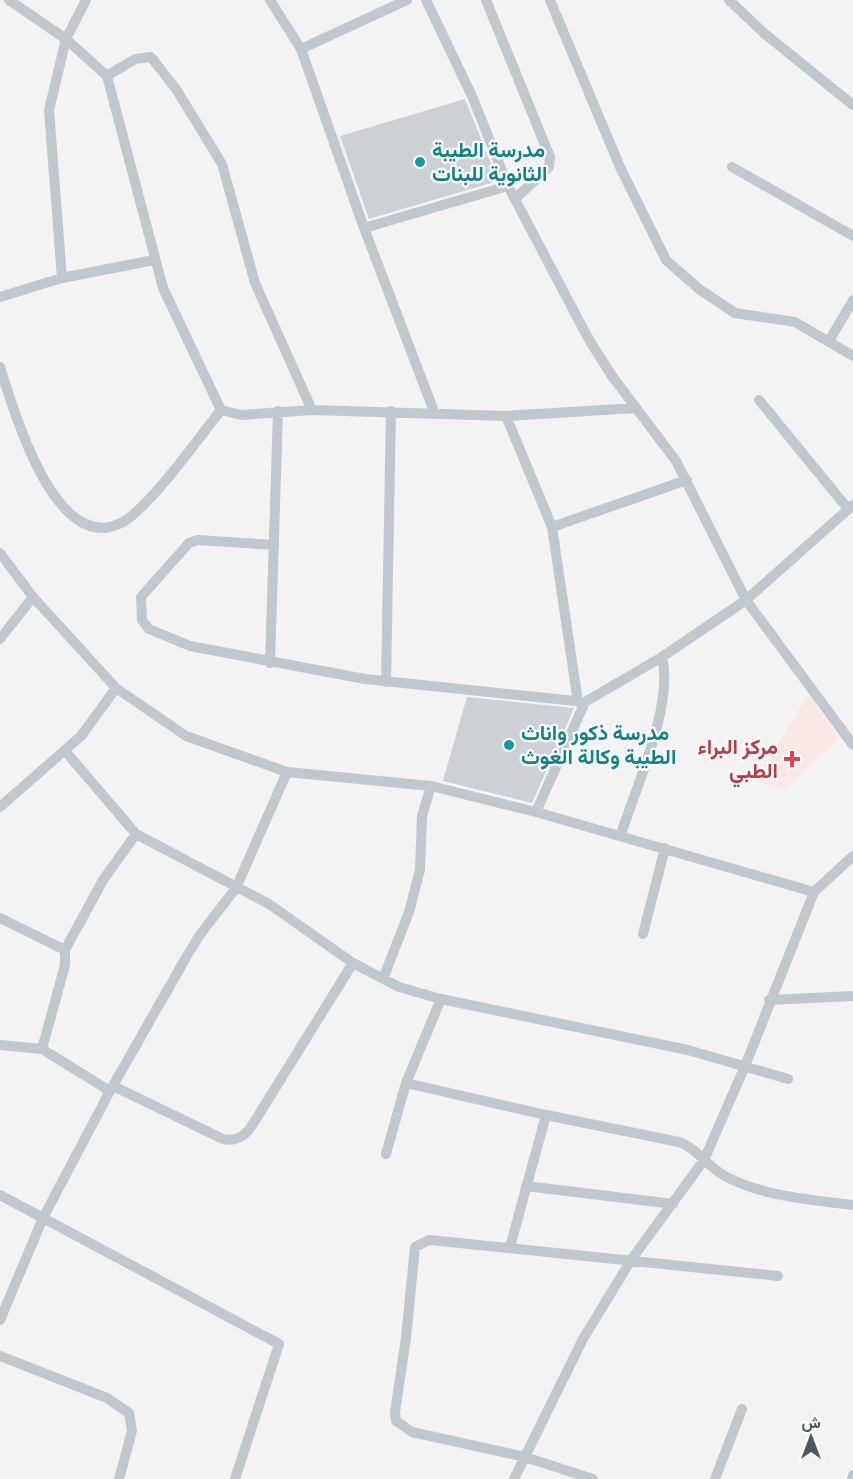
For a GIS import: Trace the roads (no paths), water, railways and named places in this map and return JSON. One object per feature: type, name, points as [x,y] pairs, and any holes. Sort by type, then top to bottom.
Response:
[{"type":"street","points":[[9,0],[66,39],[107,76],[154,260],[178,321],[221,410]]},
{"type":"street","points":[[62,278],[49,110],[66,39],[86,0]]},
{"type":"street","points":[[270,0],[301,50],[364,228],[435,414]]},
{"type":"street","points":[[301,50],[407,0]]},
{"type":"street","points":[[426,0],[476,106],[508,186],[588,338],[636,408],[662,440],[687,480],[746,600],[853,745]]},
{"type":"street","points":[[486,0],[550,157],[549,166],[515,199]]},
{"type":"street","points":[[550,0],[620,167],[666,260],[691,282],[735,313],[788,320],[829,341],[853,357]]},
{"type":"street","points":[[729,0],[765,34],[853,105]]},
{"type":"street","points":[[107,76],[135,59],[151,57],[196,120],[224,170],[255,283],[312,410]]},
{"type":"street","points":[[732,167],[853,236]]},
{"type":"street","points":[[364,228],[508,186]]},
{"type":"street","points":[[0,297],[62,278],[154,260]]},
{"type":"street","points":[[829,341],[853,300]]},
{"type":"street","points":[[0,366],[27,446],[41,477],[65,508],[86,523],[104,528],[122,523],[141,508],[221,410]]},
{"type":"street","points":[[274,544],[198,540],[189,543],[150,584],[141,597],[142,620],[149,629],[190,646],[270,663],[386,681],[582,702],[662,657],[746,600],[851,507],[759,400]]},
{"type":"street","points":[[221,410],[242,415],[312,410],[506,416],[636,408]]},
{"type":"street","points":[[270,663],[278,411]]},
{"type":"street","points":[[386,681],[391,411]]},
{"type":"street","points":[[506,416],[552,527],[582,702],[536,812]]},
{"type":"street","points":[[552,527],[687,480]]},
{"type":"street","points":[[0,553],[33,597],[116,688],[186,736],[287,772],[431,786],[621,834],[814,891]]},
{"type":"street","points":[[0,639],[33,597]]},
{"type":"street","points":[[621,834],[654,737],[666,685],[662,657]]},
{"type":"street","points":[[0,807],[66,752],[86,731],[116,688]]},
{"type":"street","points":[[66,752],[136,834],[269,904],[353,963],[383,979],[441,999],[688,1050],[788,1079]]},
{"type":"street","points":[[0,1320],[44,1218],[111,1089],[199,936],[236,888],[287,772]]},
{"type":"street","points":[[383,979],[409,912],[420,870],[422,816],[431,786]]},
{"type":"street","points":[[42,1048],[66,965],[64,950],[104,880],[136,834]]},
{"type":"street","points":[[643,934],[665,848]]},
{"type":"street","points":[[514,1479],[583,1339],[631,1260],[704,1160],[745,1066],[814,891],[853,856]]},
{"type":"street","points":[[0,918],[64,950]]},
{"type":"street","points":[[0,1045],[42,1048],[111,1089],[223,1139],[236,1140],[251,1127],[353,963]]},
{"type":"street","points":[[770,1000],[853,996]]},
{"type":"street","points":[[386,1154],[406,1083],[441,999]]},
{"type":"street","points":[[406,1083],[679,1142],[694,1149],[723,1175],[754,1187],[792,1196],[853,1205]]},
{"type":"street","points":[[510,1247],[546,1115]]},
{"type":"street","points":[[526,1186],[674,1204]]},
{"type":"street","points":[[0,1195],[279,1344],[236,1479]]},
{"type":"street","points":[[593,1479],[525,1457],[412,1432],[396,1421],[394,1412],[406,1338],[415,1247],[429,1240],[778,1276]]},
{"type":"street","points":[[0,1356],[107,1398],[129,1413],[132,1431],[119,1479]]},
{"type":"street","points":[[716,1479],[742,1409]]},
{"type":"place","name":"مدرسة الطيبة الثانوية للبنات","points":[[420,162]]},
{"type":"place","name":"مدرسة ذكور واناث الطيبة وكالة الغوث","points":[[509,745]]},
{"type":"place","name":"مركز البراء الطبي","points":[[792,759]]}]
